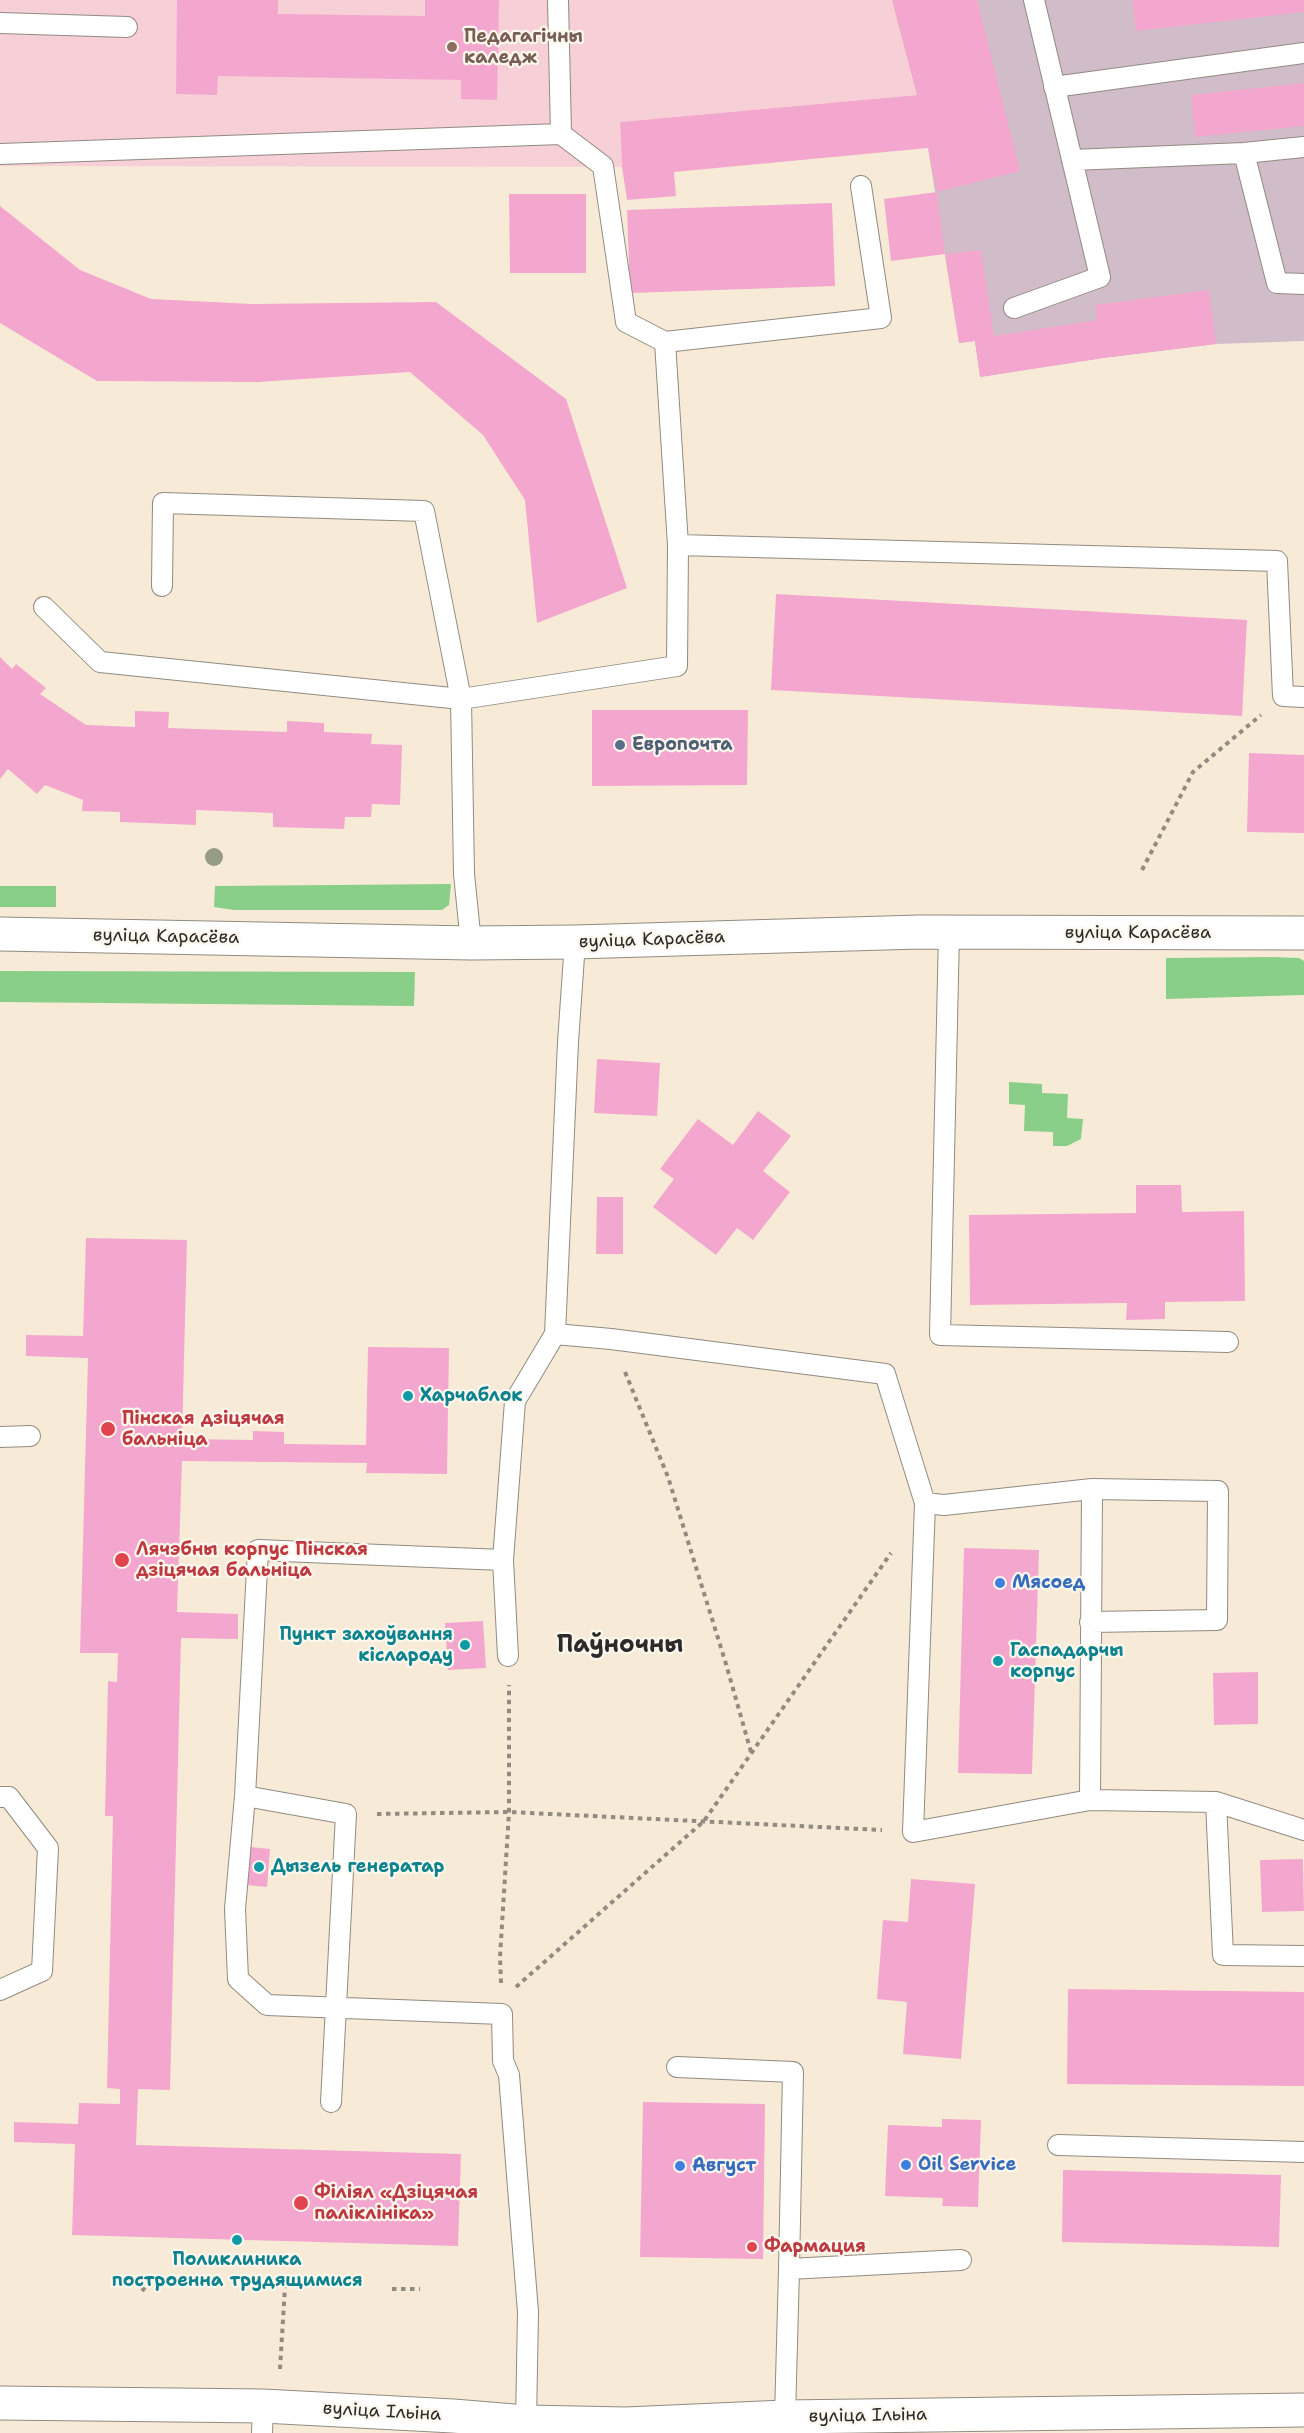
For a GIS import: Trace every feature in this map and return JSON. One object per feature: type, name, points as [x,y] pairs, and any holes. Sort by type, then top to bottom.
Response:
[{"type":"street","name":"вуліца Карасёва","points":[[0,934],[471,943],[949,932],[1304,933]]},
{"type":"street","name":"вуліца Ільіна","points":[[0,2403],[262,2419],[453,2416],[625,2429],[785,2417],[1304,2410]]},
{"type":"lane","points":[[558,0],[561,134]]},
{"type":"lane","points":[[1014,308],[1100,277],[1034,0]]},
{"type":"lane","points":[[0,24],[128,27]]},
{"type":"lane","points":[[1054,87],[1304,53]]},
{"type":"lane","points":[[0,154],[561,134],[603,166],[626,322],[665,342],[881,318],[861,186]]},
{"type":"lane","points":[[1072,160],[1244,153],[1304,147]]},
{"type":"lane","points":[[1244,153],[1277,283],[1304,284]]},
{"type":"lane","points":[[44,607],[100,662],[461,699],[677,666],[678,545],[665,342]]},
{"type":"lane","points":[[162,586],[163,503],[424,511],[461,699],[464,874],[471,943]]},
{"type":"lane","points":[[678,545],[1277,561],[1283,696],[1304,697]]},
{"type":"lane","points":[[949,932],[940,1335],[1228,1342]]},
{"type":"lane","points":[[508,1656],[503,1560],[514,1401],[555,1334],[568,1042],[575,942]]},
{"type":"lane","points":[[555,1334],[885,1374],[926,1503],[913,1832],[1090,1800],[1216,1802],[1304,1830]]},
{"type":"lane","points":[[0,1437],[30,1436]]},
{"type":"lane","points":[[926,1503],[944,1505],[1092,1489],[1218,1491],[1217,1620],[1090,1622]]},
{"type":"lane","points":[[1090,1800],[1092,1489]]},
{"type":"lane","points":[[503,1560],[258,1550],[235,1909],[238,1979],[267,2005],[502,2014],[503,2061],[509,2075],[528,2312],[526,2422]]},
{"type":"lane","points":[[244,1796],[346,1814],[331,2102]]},
{"type":"lane","points":[[0,1797],[9,1797],[48,1848],[42,1971],[0,1990]]},
{"type":"lane","points":[[1216,1802],[1223,1955],[1304,1956]]},
{"type":"lane","points":[[677,2067],[793,2072],[785,2417]]},
{"type":"lane","points":[[1058,2145],[1304,2152]]},
{"type":"lane","points":[[789,2269],[961,2260]]},
{"type":"path","points":[[1142,870],[1193,772],[1283,696]]},
{"type":"path","points":[[611,1339],[668,1478],[751,1753]]},
{"type":"path","points":[[502,2014],[512,1990],[704,1821],[892,1551]]},
{"type":"path","points":[[502,2014],[500,1957],[509,1812],[508,1656]]},
{"type":"path","points":[[346,1814],[509,1812],[913,1832]]},
{"type":"path","points":[[142,2291],[152,2279]]},
{"type":"path","points":[[279,2370],[285,2287]]},
{"type":"path","points":[[392,2289],[420,2289]]},
{"type":"shaded area","name":"Педагагічны каледж","points":[[0,0],[892,0],[917,95],[620,122],[622,167],[0,166]]},
{"type":"shaded area","points":[[892,0],[1304,0],[1304,341],[1216,344],[980,377],[975,341],[959,343],[928,148],[917,95]]},
{"type":"green space","points":[[451,884],[449,905],[442,910],[234,910],[214,907],[215,886]]},
{"type":"green space","points":[[0,886],[56,886],[56,907],[0,907]]},
{"type":"green space","points":[[1166,958],[1299,958],[1304,961],[1304,995],[1166,999]]},
{"type":"green space","points":[[0,971],[415,972],[414,1006],[0,1002]]},
{"type":"green space","points":[[1009,1082],[1042,1084],[1042,1093],[1068,1094],[1067,1118],[1083,1119],[1081,1139],[1067,1146],[1053,1146],[1053,1132],[1024,1131],[1025,1105],[1009,1104]]},
{"type":"building","points":[[177,0],[278,0],[278,14],[425,16],[425,0],[499,0],[497,100],[461,99],[461,80],[218,76],[217,95],[176,94]]},
{"type":"building","points":[[892,0],[977,0],[1020,171],[937,192],[928,148],[674,172],[676,196],[627,200],[622,167],[620,122],[917,95]]},
{"type":"building","points":[[1132,0],[1304,0],[1304,12],[1136,31]]},
{"type":"building","points":[[1304,83],[1304,126],[1195,137],[1191,95]]},
{"type":"building","points":[[937,192],[945,254],[891,261],[884,199]]},
{"type":"building","points":[[509,194],[586,194],[586,273],[510,273]]},
{"type":"building","points":[[832,203],[835,286],[630,293],[627,210]]},
{"type":"building","points":[[0,206],[80,270],[151,299],[252,304],[436,302],[566,399],[627,588],[537,623],[525,500],[483,435],[410,372],[258,382],[97,381],[0,323]]},
{"type":"building","points":[[981,250],[994,336],[1097,320],[1095,305],[1209,290],[1216,344],[980,377],[975,341],[959,343],[945,254]]},
{"type":"building","points":[[776,594],[1247,620],[1242,716],[771,690]]},
{"type":"building","points":[[0,657],[12,669],[16,664],[46,688],[40,694],[86,725],[135,727],[135,711],[169,712],[168,728],[287,732],[287,721],[324,723],[324,732],[372,734],[371,744],[402,745],[400,805],[372,804],[371,817],[345,817],[344,829],[273,827],[273,813],[196,810],[196,825],[120,822],[120,812],[82,811],[83,800],[45,785],[37,794],[8,769],[0,779]]},
{"type":"building","points":[[592,710],[748,710],[747,785],[592,786]]},
{"type":"building","points":[[1249,753],[1304,755],[1304,833],[1247,832]]},
{"type":"building","points":[[597,1059],[660,1063],[657,1116],[594,1113]]},
{"type":"building","points":[[758,1111],[791,1136],[763,1171],[790,1192],[753,1240],[737,1228],[716,1255],[653,1207],[674,1179],[660,1169],[698,1119],[733,1145]]},
{"type":"building","points":[[1136,1185],[1181,1185],[1182,1212],[1244,1211],[1245,1301],[1165,1302],[1165,1319],[1126,1320],[1127,1303],[970,1305],[969,1215],[1136,1213]]},
{"type":"building","points":[[597,1197],[623,1197],[623,1254],[596,1254]]},
{"type":"building","points":[[86,1238],[187,1240],[182,1439],[253,1440],[253,1431],[284,1432],[284,1444],[366,1445],[368,1347],[449,1348],[447,1474],[366,1473],[367,1463],[182,1461],[177,1612],[238,1614],[238,1639],[181,1638],[170,2090],[138,2089],[136,2145],[461,2154],[458,2246],[72,2235],[75,2144],[14,2142],[14,2122],[78,2124],[79,2103],[120,2104],[120,2089],[107,2088],[113,1816],[105,1816],[108,1681],[117,1682],[118,1653],[80,1653],[88,1358],[26,1356],[26,1335],[83,1336]]},
{"type":"building","name":"Гаспадарчы корпус","points":[[964,1548],[1039,1550],[1032,1774],[958,1773]]},
{"type":"building","name":"Пункт захоўвання кіслароду","points":[[483,1621],[486,1668],[448,1670],[445,1623]]},
{"type":"building","points":[[1258,1672],[1258,1724],[1214,1725],[1213,1673]]},
{"type":"building","name":"Дызель генератар","points":[[250,1847],[270,1849],[267,1887],[247,1885]]},
{"type":"building","points":[[1303,1859],[1304,1911],[1262,1912],[1260,1860]]},
{"type":"building","points":[[911,1879],[975,1884],[961,2059],[903,2054],[907,2002],[877,1999],[883,1920],[908,1922]]},
{"type":"building","points":[[1068,1989],[1304,1992],[1304,2086],[1067,2084]]},
{"type":"building","points":[[643,2102],[765,2104],[763,2259],[640,2257]]},
{"type":"building","points":[[942,2119],[981,2120],[978,2207],[942,2206],[943,2198],[885,2196],[888,2125],[942,2127]]},
{"type":"building","points":[[1063,2170],[1281,2175],[1279,2247],[1062,2242]]},
{"type":"place","name":"Педагагічны каледж","points":[[452,47]]},
{"type":"place","name":"Европочта","points":[[620,745]]},
{"type":"place","name":"Харчаблок","points":[[408,1396]]},
{"type":"place","name":"Пінская дзіцячая бальніца","points":[[108,1429]]},
{"type":"place","name":"Лячэбны корпус Пінская дзіцячая бальніца","points":[[122,1560]]},
{"type":"place","name":"Мясоед","points":[[1000,1583]]},
{"type":"place","name":"Пункт захоўвання кіслароду","points":[[465,1645]]},
{"type":"place","name":"Гаспадарчы корпус","points":[[998,1661]]},
{"type":"place","name":"Дызель генератар","points":[[259,1867]]},
{"type":"place","name":"Oil Service","points":[[906,2165]]},
{"type":"place","name":"Август","points":[[680,2166]]},
{"type":"place","name":"Філіял «Дзіцячая паліклініка»","points":[[301,2203]]},
{"type":"place","name":"Поликлиника построенна трудящимися","points":[[237,2240]]},
{"type":"place","name":"Фармация","points":[[752,2247]]},
{"type":"district","name":"Паўночны","points":[[620,1646]]}]
